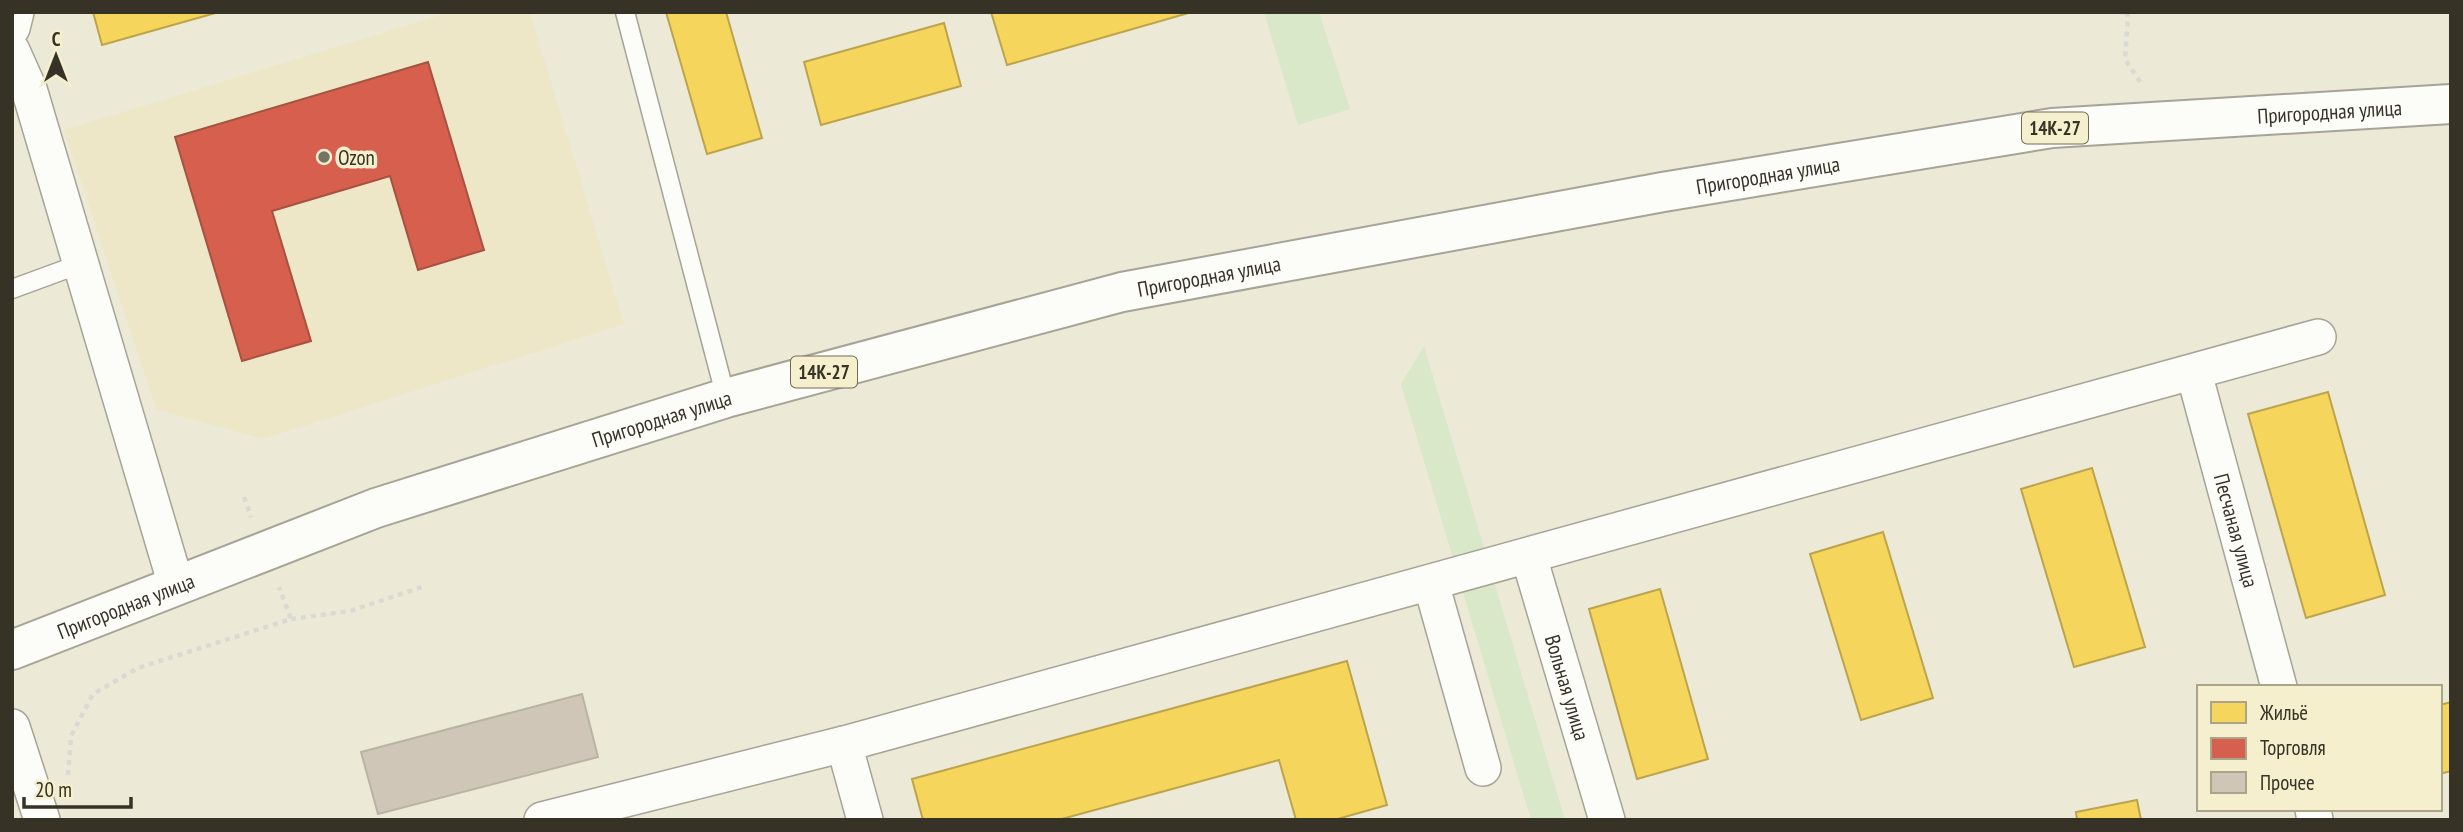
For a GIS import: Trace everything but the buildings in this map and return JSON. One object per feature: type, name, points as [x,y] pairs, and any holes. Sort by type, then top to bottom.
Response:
[{"type":"main road","name":"Пригородная улица","points":[[12,650],[376,508],[726,398],[1122,292],[1663,192],[2052,128],[2451,104]]},
{"type":"street","points":[[12,28],[16,12]]},
{"type":"street","points":[[12,51],[29,89],[176,584]]},
{"type":"street","points":[[542,820],[844,744],[2318,337]]},
{"type":"street","name":"Песчаная улица","points":[[2194,373],[2278,685]]},
{"type":"street","name":"Вольная улица","points":[[1529,557],[1607,820]]},
{"type":"street","points":[[1431,583],[1483,768]]},
{"type":"street","points":[[12,727],[42,820]]},
{"type":"street","points":[[844,744],[865,820]]},
{"type":"lane","points":[[625,12],[726,398]]},
{"type":"lane","points":[[12,289],[80,264]]},
{"type":"path","points":[[2126,12],[2125,59],[2144,89]]},
{"type":"path","points":[[244,497],[291,619]]},
{"type":"path","points":[[70,783],[67,772],[71,736],[93,694],[138,668],[291,619],[351,611],[422,587]]},
{"type":"shaded area","points":[[451,12],[530,12],[624,324],[263,439],[156,409],[64,130]]},
{"type":"green space","points":[[1264,12],[1319,12],[1350,109],[1298,125]]},
{"type":"green space","points":[[1424,346],[1565,820],[1531,820],[1401,384]]},
{"type":"place","name":"Ozon","points":[[324,157]]}]
